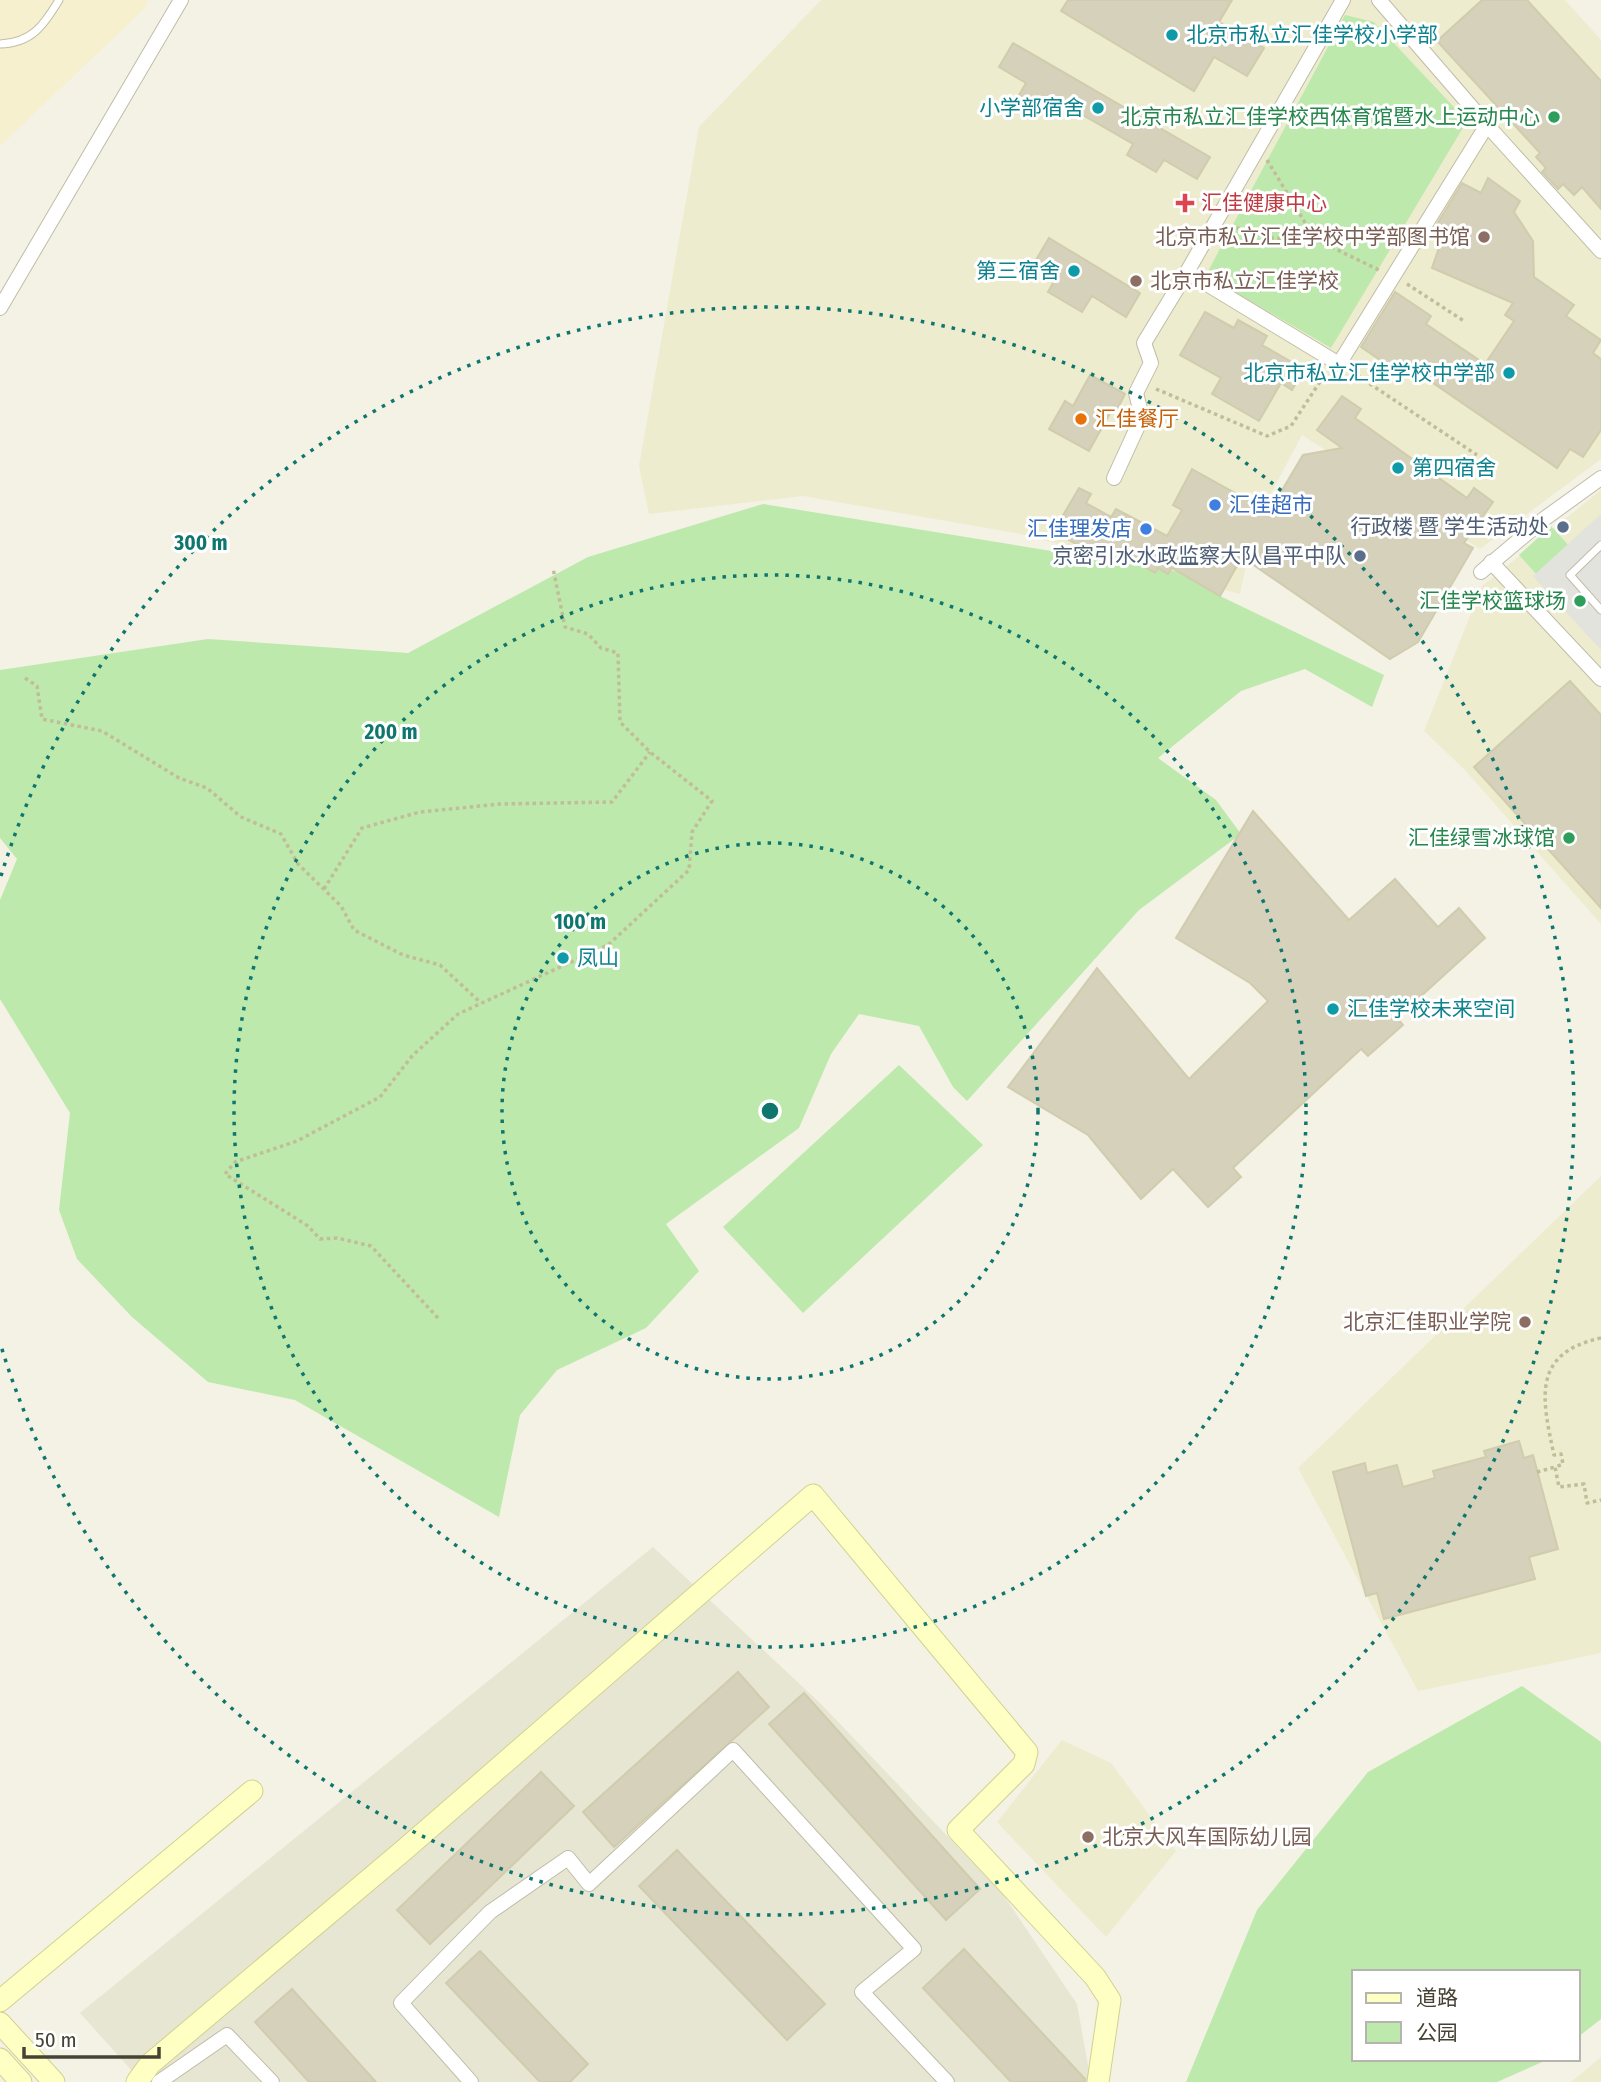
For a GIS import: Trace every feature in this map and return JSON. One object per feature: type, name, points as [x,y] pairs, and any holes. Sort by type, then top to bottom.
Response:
[{"type":"street","points":[[0,308],[181,0]]},
{"type":"street","points":[[1114,478],[1142,417],[1136,393],[1150,363],[1144,343],[1343,0]]},
{"type":"street","points":[[1379,0],[1601,251]]},
{"type":"street","points":[[1187,272],[1339,364],[1487,125]]},
{"type":"street","points":[[1601,478],[1486,567],[1601,678]]},
{"type":"street","points":[[137,2082],[160,2055],[404,1850],[813,1495],[1027,1752],[1024,1764],[958,1830],[1095,1977],[1110,2000],[1098,2082]]},
{"type":"street","points":[[471,2082],[401,2003],[490,1912],[568,1858],[589,1884],[733,1750],[914,1949],[862,1992],[947,2082]]},
{"type":"street","points":[[0,2001],[252,1791]]},
{"type":"street","points":[[0,2023],[54,2082]]},
{"type":"street","points":[[159,2082],[228,2035],[272,2082]]},
{"type":"street","points":[[0,2059],[20,2082]]},
{"type":"lane","points":[[0,44],[18,44],[43,26],[59,0]]},
{"type":"lane","points":[[1601,545],[1570,575],[1601,610]]},
{"type":"path","points":[[1258,144],[1315,239]]},
{"type":"path","points":[[1215,221],[1271,238],[1315,239],[1394,276],[1464,321]]},
{"type":"path","points":[[1141,383],[1267,436],[1291,426],[1323,376],[1339,364],[1478,455]]},
{"type":"path","points":[[438,1318],[372,1246],[337,1238],[320,1239],[308,1226],[225,1174],[235,1162],[297,1140],[380,1097],[414,1055],[458,1014],[608,945],[689,870],[692,832],[712,801],[650,752],[620,722],[618,653],[601,648],[588,634],[565,626],[553,568]]},
{"type":"path","points":[[25,678],[37,686],[42,719],[102,731],[178,778],[207,788],[241,817],[281,834],[298,864],[341,906],[354,930],[403,955],[440,965],[482,1003]]},
{"type":"path","points":[[324,890],[362,828],[420,812],[500,804],[612,802],[650,752]]},
{"type":"path","points":[[1537,1472],[1563,1464],[1562,1454],[1554,1455],[1544,1404],[1548,1372],[1554,1361],[1564,1352],[1601,1338]]},
{"type":"path","points":[[1555,1467],[1559,1487],[1584,1484],[1587,1503],[1601,1500]]},
{"type":"shaded area","points":[[0,0],[148,0],[146,7],[0,146]]},
{"type":"shaded area","name":"北京市私立汇佳学校","points":[[821,0],[1565,0],[1601,40],[1601,459],[1480,549],[1302,435],[1255,523],[1240,594],[1021,534],[803,496],[649,514],[639,466],[699,127]]},
{"type":"shaded area","points":[[1601,490],[1601,924],[1464,769],[1424,731],[1482,586]]},
{"type":"shaded area","name":"汇佳学校篮球场","points":[[1601,514],[1601,650],[1533,576]]},
{"type":"shaded area","name":"北京汇佳职业学院","points":[[1601,1176],[1601,1653],[1418,1691],[1298,1468]]},
{"type":"shaded area","points":[[653,1547],[820,1703],[1002,1893],[1077,2004],[1089,2071],[1087,2082],[142,2082],[80,2013]]},
{"type":"shaded area","name":"北京大风车国际幼儿园","points":[[1062,1740],[1111,1763],[1176,1851],[1106,1937],[997,1822]]},
{"type":"shaded area","points":[[1601,2057],[1601,2082],[1571,2082]]},
{"type":"green space","points":[[1345,15],[1374,22],[1467,121],[1331,348],[1206,275]]},
{"type":"green space","points":[[763,504],[1192,574],[1220,596],[1384,675],[1372,707],[1305,669],[1241,691],[1158,758],[1216,800],[1241,834],[1139,910],[967,1101],[953,1087],[919,1026],[859,1014],[831,1054],[799,1128],[666,1224],[699,1271],[646,1328],[557,1370],[520,1415],[499,1517],[295,1400],[208,1382],[132,1317],[77,1259],[59,1210],[70,1113],[0,999],[0,900],[17,859],[0,838],[0,670],[208,639],[408,653],[588,557]]},
{"type":"green space","name":"汇佳学校篮球场","points":[[1551,526],[1570,547],[1601,646],[1519,555]]},
{"type":"green space","points":[[899,1065],[983,1145],[803,1313],[723,1227]]},
{"type":"green space","points":[[1522,1686],[1601,1742],[1601,2019],[1580,2035],[1580,1970],[1352,1970],[1352,2061],[1544,2061],[1497,2082],[1186,2082],[1257,1910],[1368,1772]]},
{"type":"building","name":"北京市私立汇佳学校小学部","points":[[1068,0],[1232,0],[1219,22],[1264,48],[1247,76],[1214,57],[1194,91],[1061,11]]},
{"type":"building","name":"北京市私立汇佳学校西体育馆暨水上运动中心","points":[[1482,0],[1527,0],[1601,81],[1601,209],[1582,187],[1574,195],[1563,184],[1558,189],[1542,172],[1546,168],[1536,157],[1540,153],[1437,41]]},
{"type":"building","name":"小学部宿舍","points":[[1013,43],[1210,157],[1197,179],[1164,160],[1156,172],[1127,155],[1133,144],[1060,102],[1053,114],[1019,95],[1026,83],[999,67]]},
{"type":"building","name":"北京市私立汇佳学校中学部","points":[[1488,178],[1520,201],[1514,212],[1533,241],[1534,277],[1574,305],[1566,316],[1601,340],[1593,353],[1601,359],[1601,430],[1583,457],[1570,449],[1557,468],[1411,368],[1405,377],[1361,347],[1395,292],[1431,316],[1426,324],[1485,364],[1514,321],[1505,315],[1513,303],[1432,268],[1441,242],[1431,234],[1462,183],[1481,193]]},
{"type":"building","name":"第三宿舍","points":[[1049,238],[1140,293],[1126,317],[1092,296],[1082,312],[1048,292],[1056,278],[1033,265]]},
{"type":"building","points":[[1205,312],[1234,328],[1238,320],[1267,336],[1262,345],[1304,369],[1292,390],[1281,383],[1259,421],[1212,394],[1221,378],[1180,355]]},
{"type":"building","name":"汇佳餐厅","points":[[1090,375],[1125,394],[1118,408],[1114,406],[1089,451],[1049,429],[1065,401],[1073,406]]},
{"type":"building","points":[[1342,396],[1361,409],[1355,418],[1467,498],[1474,488],[1493,502],[1464,543],[1473,548],[1418,642],[1390,659],[1242,557],[1220,596],[1172,568],[1168,574],[1158,568],[1155,573],[1115,550],[1111,557],[1102,551],[1099,558],[1064,537],[1068,530],[1058,524],[1079,488],[1091,494],[1086,503],[1111,517],[1116,509],[1167,536],[1182,510],[1173,505],[1192,469],[1269,512],[1303,455],[1342,448],[1317,430]]},
{"type":"building","name":"汇佳绿雪冰球馆","points":[[1570,681],[1601,715],[1601,908],[1474,767]]},
{"type":"building","name":"汇佳学校未来空间","points":[[1253,811],[1349,920],[1395,879],[1438,927],[1459,908],[1485,938],[1397,1018],[1403,1025],[1368,1056],[1361,1049],[1233,1168],[1241,1177],[1208,1207],[1173,1169],[1141,1199],[1088,1135],[1008,1087],[1097,968],[1189,1079],[1268,1001],[1250,983],[1176,938]]},
{"type":"building","points":[[1519,1441],[1524,1458],[1533,1455],[1558,1549],[1529,1557],[1535,1579],[1384,1619],[1377,1593],[1366,1596],[1333,1472],[1365,1463],[1367,1473],[1397,1465],[1403,1487],[1435,1478],[1433,1471],[1486,1457],[1484,1451]]},
{"type":"building","points":[[738,1672],[769,1707],[614,1847],[583,1812]]},
{"type":"building","points":[[804,1693],[980,1889],[946,1920],[769,1724]]},
{"type":"building","points":[[541,1772],[574,1806],[430,1944],[397,1910]]},
{"type":"building","points":[[677,1850],[825,2004],[787,2040],[639,1886]]},
{"type":"building","points":[[964,1949],[1085,2082],[1011,2082],[923,1988]]},
{"type":"building","points":[[480,1951],[588,2064],[570,2082],[540,2082],[446,1983]]},
{"type":"building","points":[[292,1989],[376,2082],[309,2082],[255,2022]]},
{"type":"place","name":"北京市私立汇佳学校小学部","points":[[1172,35]]},
{"type":"place","name":"小学部宿舍","points":[[1098,108]]},
{"type":"place","name":"北京市私立汇佳学校西体育馆暨水上运动中心","points":[[1554,117]]},
{"type":"place","name":"汇佳健康中心","points":[[1185,203]]},
{"type":"place","name":"北京市私立汇佳学校中学部图书馆","points":[[1484,237]]},
{"type":"place","name":"第三宿舍","points":[[1074,271]]},
{"type":"place","name":"北京市私立汇佳学校","points":[[1136,281]]},
{"type":"place","name":"北京市私立汇佳学校中学部","points":[[1509,373]]},
{"type":"place","name":"汇佳餐厅","points":[[1081,419]]},
{"type":"place","name":"第四宿舍","points":[[1398,468]]},
{"type":"place","name":"汇佳超市","points":[[1215,505]]},
{"type":"place","name":"行政楼 暨 学生活动处","points":[[1563,527]]},
{"type":"place","name":"汇佳理发店","points":[[1146,529]]},
{"type":"place","name":"京密引水水政监察大队昌平中队","points":[[1360,556]]},
{"type":"place","name":"汇佳学校篮球场","points":[[1580,601]]},
{"type":"place","name":"汇佳绿雪冰球馆","points":[[1569,838]]},
{"type":"place","name":"凤山","points":[[563,958]]},
{"type":"place","name":"汇佳学校未来空间","points":[[1333,1009]]},
{"type":"place","name":"北京汇佳职业学院","points":[[1525,1322]]},
{"type":"place","name":"北京大风车国际幼儿园","points":[[1088,1837]]}]
